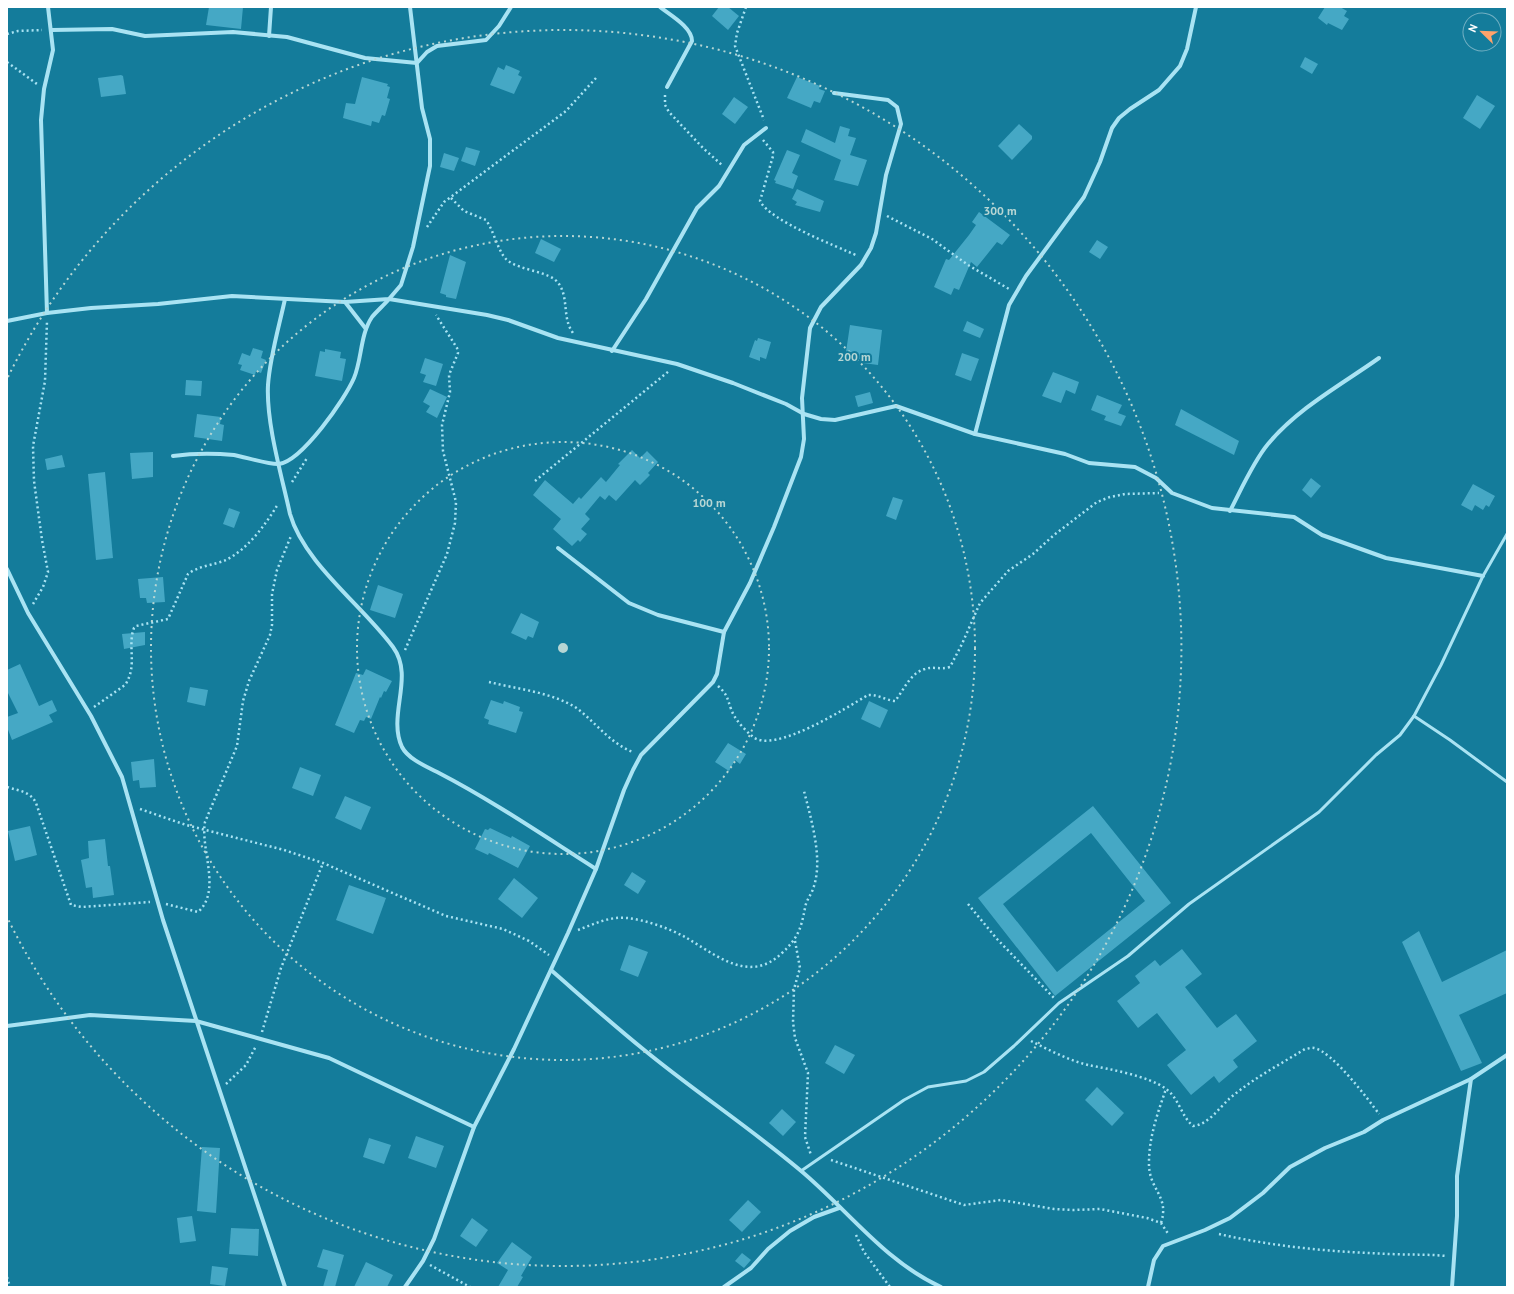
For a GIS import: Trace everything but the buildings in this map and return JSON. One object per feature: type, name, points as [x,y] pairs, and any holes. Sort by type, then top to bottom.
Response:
[{"type":"street","points":[[47,313],[41,120],[44,89],[53,50],[52,30],[48,7]]},
{"type":"street","points":[[269,36],[271,7]]},
{"type":"street","points":[[173,456],[196,452],[234,455],[279,464],[297,453],[312,440],[354,379],[366,329],[372,317],[401,285],[413,247],[430,166],[430,139],[422,108],[410,7]]},
{"type":"street","points":[[52,30],[112,29],[145,36],[233,32],[300,40],[365,58],[417,62],[427,52],[437,46],[486,40],[496,31],[511,7]]},
{"type":"street","points":[[660,7],[688,30],[692,36],[692,41],[667,87]]},
{"type":"street","points":[[975,434],[993,368],[1003,322],[1009,304],[1016,290],[1084,196],[1100,162],[1112,128],[1119,118],[1159,90],[1180,66],[1188,48],[1196,7]]},
{"type":"street","points":[[405,1287],[423,1261],[434,1239],[474,1127],[514,1049],[557,959],[596,869],[624,790],[641,755],[713,682],[717,674],[724,632],[750,583],[774,527],[801,457],[804,439],[804,414],[802,398],[810,328],[821,307],[864,259],[871,248],[882,207],[883,190],[901,124],[897,107],[888,100],[834,93]]},
{"type":"street","points":[[612,351],[646,299],[697,208],[719,186],[744,145],[766,128]]},
{"type":"street","points":[[7,321],[47,313],[232,296],[345,302],[389,299],[487,315],[508,320],[531,330],[582,345],[677,364],[733,383],[786,404],[804,414],[821,419],[835,420],[896,406],[975,434],[1065,454],[1089,463],[1135,467],[1156,478],[1172,493],[1212,508],[1294,517],[1322,535],[1386,558],[1453,569],[1483,576]]},
{"type":"street","points":[[285,299],[269,373],[268,387],[269,407],[279,464],[294,528],[316,560],[383,634],[401,658],[402,680],[398,739],[403,749],[426,766],[485,797],[596,869]]},
{"type":"street","points":[[345,302],[366,329]]},
{"type":"street","points":[[1230,511],[1267,445],[1286,425],[1302,410],[1325,396],[1379,358]]},
{"type":"street","points":[[558,548],[629,603],[658,615],[724,632]]},
{"type":"street","points":[[7,569],[28,613],[88,711],[122,777],[158,901],[196,1021],[284,1287]]},
{"type":"street","points":[[551,970],[644,1050],[758,1136],[801,1171],[852,1221],[911,1271],[941,1287]]},
{"type":"street","points":[[7,1026],[90,1015],[196,1021],[329,1058],[474,1127]]},
{"type":"street","points":[[1148,1287],[1154,1260],[1163,1246],[1205,1230],[1230,1218],[1290,1168],[1325,1148],[1364,1132],[1383,1120],[1471,1079],[1507,1055]]},
{"type":"street","points":[[1452,1287],[1457,1176],[1471,1079]]},
{"type":"street","points":[[724,1287],[751,1268],[768,1249],[790,1231],[814,1217],[839,1208]]},
{"type":"lane","points":[[801,1171],[904,1100],[928,1087],[966,1081],[984,1072],[1024,1037],[1059,1003],[1128,956],[1189,904],[1319,812],[1376,755],[1400,735],[1414,716],[1441,665],[1483,576],[1507,534]]},
{"type":"lane","points":[[1414,716],[1450,740],[1507,782]]},
{"type":"path","points":[[746,7],[735,40],[736,51],[751,84],[755,99],[766,124],[763,140],[773,152],[760,201],[763,207],[770,213],[800,230],[864,259]]},
{"type":"path","points":[[7,34],[18,30],[52,30]]},
{"type":"path","points":[[7,62],[44,89]]},
{"type":"path","points":[[426,228],[444,202],[566,111],[596,78]]},
{"type":"path","points":[[667,87],[664,99],[668,112],[703,148],[728,170]]},
{"type":"path","points":[[451,198],[464,211],[486,220],[506,260],[516,266],[553,278],[559,283],[562,290],[566,321],[582,345]]},
{"type":"path","points":[[882,207],[886,215],[890,218],[932,239],[968,265],[1007,289],[1016,290]]},
{"type":"path","points":[[401,658],[414,633],[447,554],[455,524],[456,502],[443,451],[442,425],[450,392],[449,375],[458,354],[457,348],[430,306]]},
{"type":"path","points":[[28,613],[43,587],[48,572],[34,481],[34,446],[39,406],[45,381],[47,313]]},
{"type":"path","points":[[535,481],[677,364]]},
{"type":"path","points":[[88,711],[125,685],[128,681],[132,670],[134,628],[136,626],[168,619],[188,574],[226,560],[254,537],[266,523],[310,454],[312,440]]},
{"type":"path","points":[[713,682],[727,694],[732,710],[753,738],[769,741],[795,734],[824,721],[868,695],[874,694],[886,700],[895,700],[915,673],[926,668],[941,670],[950,667],[980,603],[1008,571],[1033,554],[1054,535],[1097,502],[1110,497],[1125,494],[1172,493]]},
{"type":"path","points":[[7,787],[33,796],[71,905],[82,907],[158,901],[194,912],[198,912],[203,908],[209,893],[208,860],[203,833],[237,746],[243,701],[249,681],[270,635],[272,625],[272,594],[277,570],[294,528]]},
{"type":"path","points":[[489,682],[544,694],[560,700],[586,716],[621,746],[641,755]]},
{"type":"path","points":[[568,933],[611,918],[628,918],[657,925],[684,936],[714,957],[731,964],[748,966],[766,964],[795,941],[803,921],[807,900],[814,887],[816,874],[816,853],[812,824],[804,791]]},
{"type":"path","points":[[130,805],[176,822],[290,852],[323,863],[446,916],[503,929],[528,941],[557,959]]},
{"type":"path","points":[[219,1089],[238,1074],[246,1065],[260,1038],[281,968],[323,863]]},
{"type":"path","points":[[968,904],[997,939],[1059,1003]]},
{"type":"path","points":[[795,941],[800,968],[794,989],[793,1022],[795,1038],[808,1073],[805,1137],[813,1163]]},
{"type":"path","points":[[1024,1037],[1059,1055],[1087,1065],[1107,1067],[1166,1089],[1174,1098],[1187,1121],[1192,1126],[1198,1126],[1206,1121],[1230,1098],[1261,1075],[1305,1049],[1313,1047],[1340,1067],[1363,1092],[1383,1120]]},
{"type":"path","points":[[1161,1223],[1164,1214],[1162,1199],[1156,1191],[1150,1177],[1149,1162],[1157,1116],[1166,1089]]},
{"type":"path","points":[[821,1157],[964,1205],[1001,1200],[1054,1209],[1100,1209],[1147,1218],[1161,1223],[1173,1241]]},
{"type":"path","points":[[852,1221],[857,1239],[864,1252],[890,1287]]},
{"type":"path","points":[[1205,1230],[1250,1241],[1292,1247],[1392,1254],[1424,1253],[1454,1258]]},
{"type":"path","points":[[423,1261],[470,1287]]},
{"type":"path","points":[[7,1277],[10,1287]]}]
